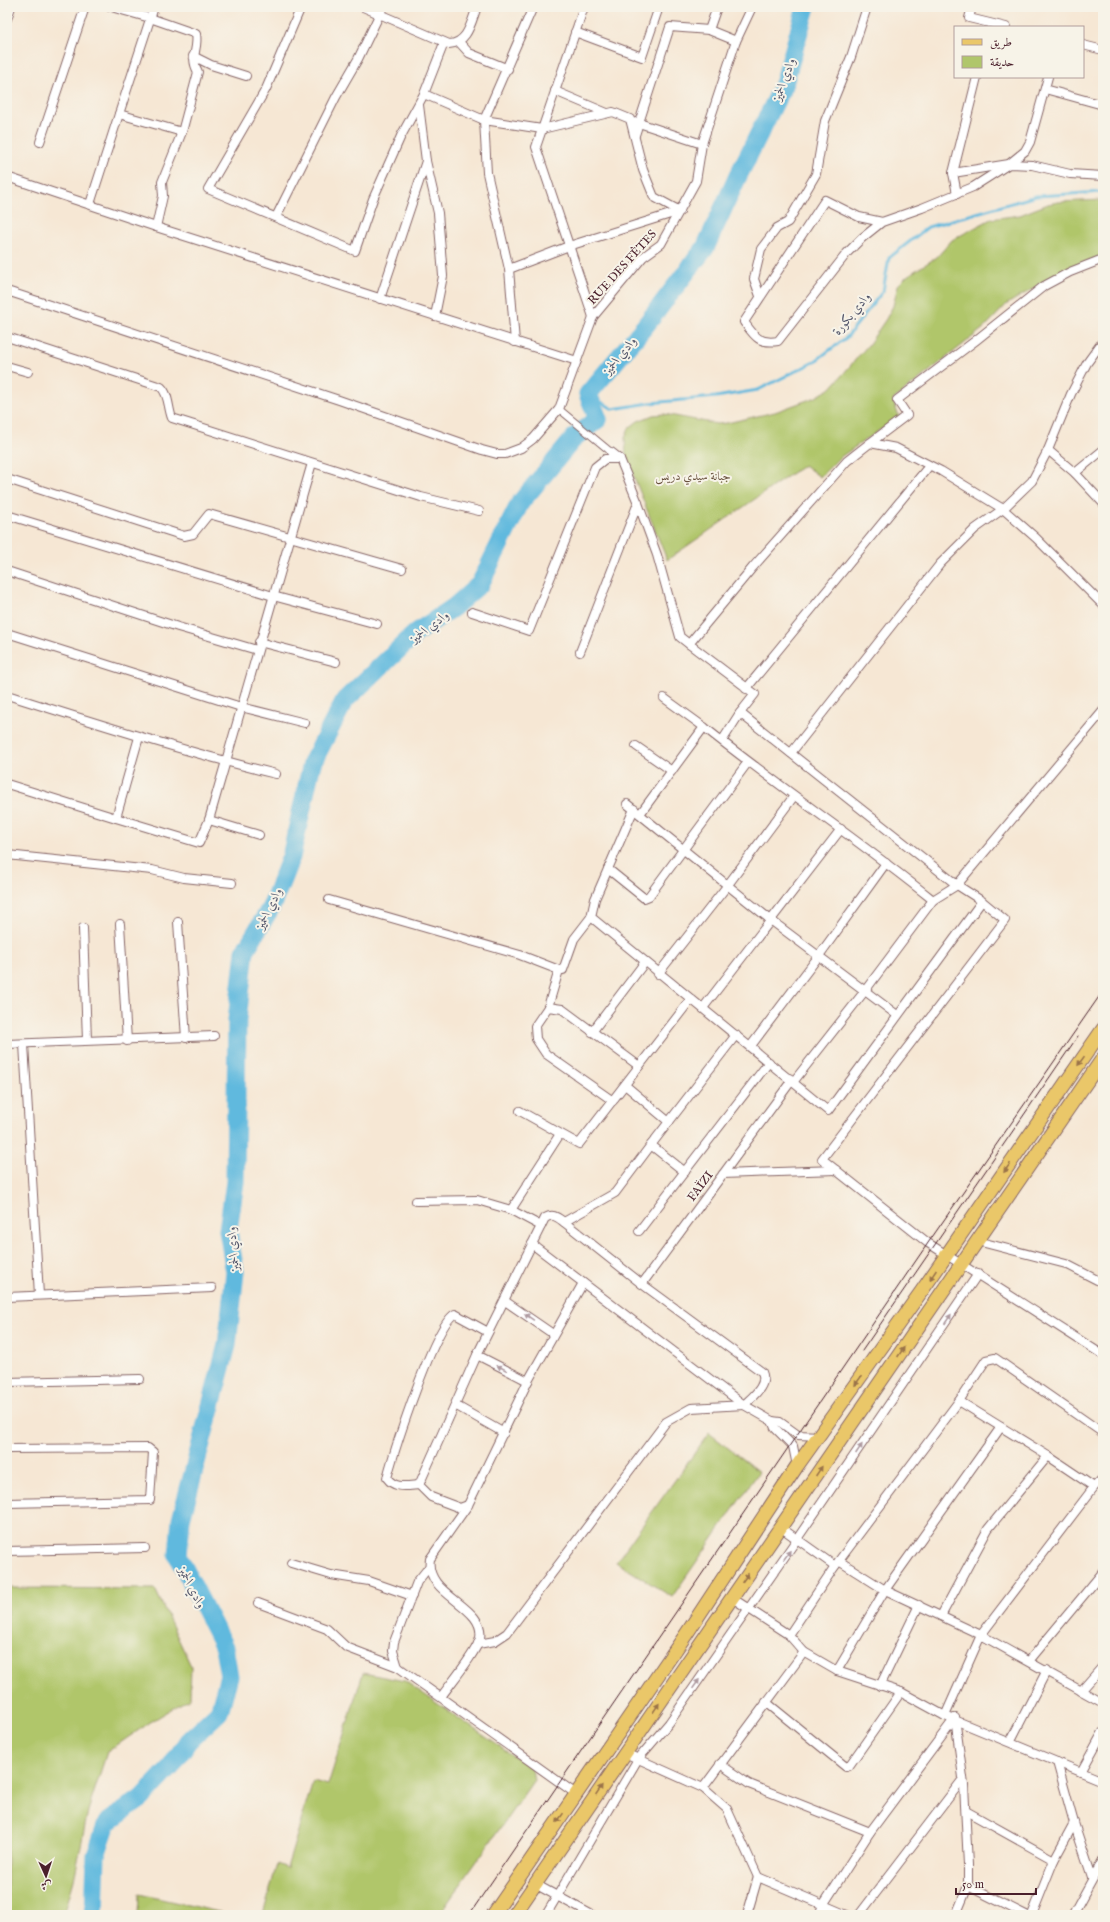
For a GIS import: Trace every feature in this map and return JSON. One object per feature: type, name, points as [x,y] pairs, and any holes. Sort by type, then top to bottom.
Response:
[{"type":"main road","points":[[493,1915],[606,1752],[798,1466],[1103,1029]]},
{"type":"main road","points":[[514,1915],[1103,1058]]},
{"type":"main road","points":[[620,1731],[634,1740]]},
{"type":"main road","points":[[606,1752],[622,1756]]},
{"type":"street","points":[[7,19],[11,7]]},
{"type":"street","points":[[40,142],[85,7]]},
{"type":"street","points":[[111,7],[150,18],[196,34],[193,64],[198,72],[182,132],[162,182],[162,196],[156,227]]},
{"type":"street","points":[[90,204],[154,7]]},
{"type":"street","points":[[301,7],[266,89],[208,189],[355,251],[373,199],[402,136],[419,105],[444,43]]},
{"type":"street","points":[[363,7],[382,10],[444,43],[459,42],[466,35],[477,7]]},
{"type":"street","points":[[515,342],[509,269],[488,173],[484,120],[508,69],[533,7]]},
{"type":"street","points":[[584,7],[536,147],[593,317]]},
{"type":"street","points":[[575,32],[642,57],[659,7]]},
{"type":"street","points":[[708,30],[717,7]]},
{"type":"street","name":"RUE DES FÊTES","points":[[7,291],[339,400],[489,453],[506,454],[521,448],[534,439],[559,409],[593,317],[643,257],[661,244],[696,182],[702,144],[736,41],[752,7]]},
{"type":"street","points":[[760,296],[754,279],[761,249],[777,228],[788,222],[816,174],[825,121],[851,57],[867,7]]},
{"type":"street","points":[[972,7],[969,18],[989,25]]},
{"type":"street","points":[[276,217],[382,10]]},
{"type":"street","points":[[635,135],[640,124],[670,27],[708,30],[736,41]]},
{"type":"street","points":[[459,42],[469,53],[508,69]]},
{"type":"street","points":[[1084,45],[1103,50]]},
{"type":"street","points":[[193,56],[211,65],[246,76]]},
{"type":"street","points":[[957,194],[953,173],[977,78]]},
{"type":"street","points":[[882,222],[859,217],[825,200],[744,322],[755,336],[766,343],[778,341],[847,252],[882,222],[922,208],[973,187],[1009,164],[1025,151],[1030,142],[1048,78]]},
{"type":"street","points":[[1045,89],[1103,105]]},
{"type":"street","points":[[555,92],[608,114]]},
{"type":"street","points":[[424,94],[484,120],[542,129],[613,112],[640,124],[702,144]]},
{"type":"street","points":[[419,105],[426,160],[438,213],[443,276],[435,316]]},
{"type":"street","points":[[119,114],[182,132]]},
{"type":"street","points":[[630,119],[643,170],[654,197],[680,211]]},
{"type":"street","points":[[380,299],[426,160]]},
{"type":"street","points":[[953,173],[1009,164],[1032,165],[1070,174],[1103,176]]},
{"type":"street","points":[[7,177],[156,227],[577,361]]},
{"type":"street","points":[[509,269],[569,246],[680,211]]},
{"type":"street","points":[[689,644],[753,567],[842,467],[907,415],[897,400],[1044,286],[1070,272],[1103,259]]},
{"type":"street","points":[[7,337],[161,387],[166,391],[172,418],[421,497],[479,511]]},
{"type":"street","points":[[791,753],[940,564],[975,529],[1003,509],[1032,481],[1048,450],[1071,394],[1087,362],[1103,341]]},
{"type":"street","points":[[7,366],[28,372]]},
{"type":"street","points":[[559,409],[620,459],[657,555],[680,636],[746,689],[755,694],[740,713],[722,741]]},
{"type":"street","points":[[870,444],[896,448],[941,471],[1003,509],[1036,538],[1103,606]]},
{"type":"street","points":[[1048,450],[1075,473],[1103,503]]},
{"type":"street","points":[[1075,473],[1103,450]]},
{"type":"street","points":[[472,612],[529,631],[595,467],[605,459],[620,459]]},
{"type":"street","points":[[7,784],[199,843],[209,820],[312,463]]},
{"type":"street","points":[[746,689],[929,466]]},
{"type":"street","points":[[7,479],[184,536],[192,534],[209,514],[402,569]]},
{"type":"street","points":[[580,652],[638,503]]},
{"type":"street","points":[[7,515],[273,596],[377,624]]},
{"type":"street","points":[[7,571],[178,627],[258,646],[336,662]]},
{"type":"street","points":[[7,633],[241,707],[306,724]]},
{"type":"street","points":[[7,695],[139,737],[225,762],[276,774]]},
{"type":"street","points":[[664,698],[794,796],[886,862],[934,900]]},
{"type":"street","points":[[723,1174],[792,1080],[794,1081],[934,900],[957,885],[1103,711]]},
{"type":"street","points":[[740,713],[957,885],[982,901],[1005,920],[822,1159],[928,1243],[962,1263],[1103,1355]]},
{"type":"street","points":[[329,900],[520,955],[559,970],[563,970],[574,938],[591,917],[595,899],[634,809],[672,771],[704,727]]},
{"type":"street","points":[[116,818],[139,737]]},
{"type":"street","points":[[636,746],[672,771]]},
{"type":"street","points":[[608,869],[644,898],[652,893],[748,762]]},
{"type":"street","points":[[658,974],[727,886],[794,796]]},
{"type":"street","points":[[634,809],[727,886],[864,992],[897,1015]]},
{"type":"street","points":[[209,820],[259,835]]},
{"type":"street","points":[[703,1008],[772,921],[841,830]]},
{"type":"street","points":[[7,855],[152,870],[184,878],[232,883]]},
{"type":"street","points":[[750,1047],[818,957],[886,862]]},
{"type":"street","points":[[750,1047],[828,1110],[982,901]]},
{"type":"street","points":[[591,917],[658,974],[703,1008],[792,1080]]},
{"type":"street","points":[[178,922],[186,1038]]},
{"type":"street","points":[[120,924],[127,1041]]},
{"type":"street","points":[[83,928],[87,1040]]},
{"type":"street","points":[[592,1032],[645,962]]},
{"type":"street","points":[[559,970],[548,1007],[535,1026],[536,1039],[546,1054],[613,1101]]},
{"type":"street","points":[[520,1110],[579,1144],[691,999]]},
{"type":"street","points":[[548,1007],[562,1009],[640,1066]]},
{"type":"street","points":[[564,1222],[615,1193],[736,1035]]},
{"type":"street","points":[[7,1044],[87,1040],[127,1041],[214,1036]]},
{"type":"street","points":[[24,1044],[39,1295]]},
{"type":"street","points":[[639,1231],[769,1062]]},
{"type":"street","points":[[625,1085],[669,1122]]},
{"type":"street","points":[[511,1210],[560,1134]]},
{"type":"street","points":[[651,1145],[685,1172]]},
{"type":"street","name":"FAÏZI","points":[[642,1284],[723,1174],[836,1170]]},
{"type":"street","points":[[416,1201],[477,1200],[511,1210],[541,1226]]},
{"type":"street","points":[[419,1485],[488,1332],[505,1301],[545,1218],[552,1215],[564,1222],[642,1284],[762,1372],[764,1381],[762,1385],[744,1405],[691,1408],[666,1422],[507,1633],[496,1642],[478,1644]]},
{"type":"street","points":[[977,1241],[1066,1264],[1103,1283]]},
{"type":"street","points":[[532,1244],[744,1405],[772,1420],[780,1422],[795,1434],[802,1437],[820,1436]]},
{"type":"street","points":[[546,1915],[638,1759],[669,1723],[978,1274]]},
{"type":"street","points":[[441,1697],[478,1644],[480,1633],[476,1620],[435,1582],[429,1567],[430,1559],[468,1505],[528,1381],[553,1334],[583,1283]]},
{"type":"street","points":[[7,1297],[212,1288]]},
{"type":"street","points":[[505,1301],[553,1334]]},
{"type":"street","points":[[468,1505],[460,1508],[432,1497],[419,1485],[398,1486],[391,1484],[387,1478],[411,1404],[436,1343],[448,1319],[455,1314],[488,1332]]},
{"type":"street","points":[[477,1355],[528,1381]]},
{"type":"street","points":[[788,1635],[837,1564],[960,1401],[986,1360],[995,1358],[1103,1433]]},
{"type":"street","points":[[7,1382],[140,1380]]},
{"type":"street","points":[[724,1407],[733,1397]]},
{"type":"street","points":[[960,1401],[1048,1456],[1094,1487]]},
{"type":"street","points":[[455,1405],[504,1433]]},
{"type":"street","points":[[772,1420],[774,1428],[789,1441],[794,1448],[798,1466]]},
{"type":"street","points":[[837,1670],[885,1590],[1001,1427]]},
{"type":"street","points":[[789,1441],[795,1434]]},
{"type":"street","points":[[7,1449],[148,1448],[153,1452],[150,1500],[7,1503]]},
{"type":"street","points":[[941,1616],[988,1528],[1048,1456]]},
{"type":"street","points":[[945,1716],[981,1635],[1094,1487],[1103,1478]]},
{"type":"street","points":[[780,1527],[837,1564],[885,1590],[981,1635],[1103,1703]]},
{"type":"street","points":[[7,1551],[144,1548]]},
{"type":"street","points":[[291,1564],[331,1575],[369,1581],[412,1596]]},
{"type":"street","points":[[398,1667],[392,1651],[394,1642],[417,1582],[429,1567]]},
{"type":"street","points":[[1029,1661],[1103,1572]]},
{"type":"street","points":[[732,1598],[788,1635],[804,1652],[837,1670],[880,1686],[902,1692],[945,1716],[955,1718],[1103,1781]]},
{"type":"street","points":[[258,1603],[327,1629],[346,1647],[398,1667],[576,1794]]},
{"type":"street","points":[[880,1686],[919,1605]]},
{"type":"street","points":[[703,1788],[804,1652]]},
{"type":"street","points":[[1081,1691],[1103,1666]]},
{"type":"street","points":[[1010,1742],[1046,1670]]},
{"type":"street","points":[[766,1702],[846,1768],[902,1692]]},
{"type":"street","points":[[955,1718],[966,1811],[968,1886],[956,1915]]},
{"type":"street","points":[[819,1915],[823,1905],[870,1832],[955,1718]]},
{"type":"street","points":[[1081,1772],[1103,1732]]},
{"type":"street","points":[[622,1756],[638,1759],[703,1788],[727,1810],[758,1877],[748,1915]]},
{"type":"street","points":[[1057,1762],[1074,1823],[1092,1877]]},
{"type":"street","points":[[720,1764],[749,1784],[870,1832]]},
{"type":"street","points":[[859,1915],[963,1779]]},
{"type":"street","points":[[966,1811],[1054,1860]]},
{"type":"street","points":[[1032,1915],[1054,1860],[1074,1823]]},
{"type":"street","points":[[1072,1915],[1092,1877],[1103,1860]]},
{"type":"street","points":[[758,1877],[847,1915]]},
{"type":"street","points":[[535,1884],[592,1915]]},
{"type":"street","points":[[968,1886],[1026,1915]]},
{"type":"green space","name":"جبانة سيدي دريس","points":[[1103,200],[1103,255],[1065,270],[1007,304],[985,327],[893,400],[899,417],[839,458],[820,477],[804,465],[667,560],[626,457],[625,437],[629,428],[638,421],[653,415],[664,414],[717,424],[727,423],[775,412],[816,397],[831,388],[869,344],[893,306],[898,285],[907,276],[937,257],[952,240],[991,219],[1020,215],[1048,204],[1058,202]]},
{"type":"green space","points":[[709,1433],[759,1472],[672,1597],[616,1562]]},
{"type":"green space","points":[[7,1588],[155,1589],[191,1666],[190,1698],[149,1723],[107,1752],[88,1811],[74,1880],[64,1915],[7,1915]]},
{"type":"green space","points":[[363,1673],[405,1681],[532,1769],[534,1780],[439,1915],[263,1915],[277,1864],[287,1868],[313,1781],[328,1785]]},
{"type":"green space","points":[[139,1894],[232,1915],[138,1915]]},
{"type":"waterway","name":"وادي الحميز","points":[[94,1915],[96,1855],[107,1823],[142,1798],[171,1767],[188,1741],[219,1712],[229,1676],[224,1647],[178,1556],[181,1519],[227,1345],[235,1272],[228,1230],[235,1182],[237,1020],[245,951],[271,907],[291,857],[312,763],[345,700],[417,632],[454,607],[480,584],[520,503],[575,437],[598,419],[588,394],[645,326],[705,248],[738,176],[784,84],[806,7]]},
{"type":"waterway","name":"وادي بكورة","points":[[588,394],[613,409],[650,403],[716,397],[758,390],[814,362],[847,337],[883,291],[889,258],[928,227],[1036,196],[1103,192]]},
{"type":"tram line","points":[[469,1915],[928,1243],[1103,991]]},
{"type":"tram line","points":[[862,1351],[1078,1036]]}]
